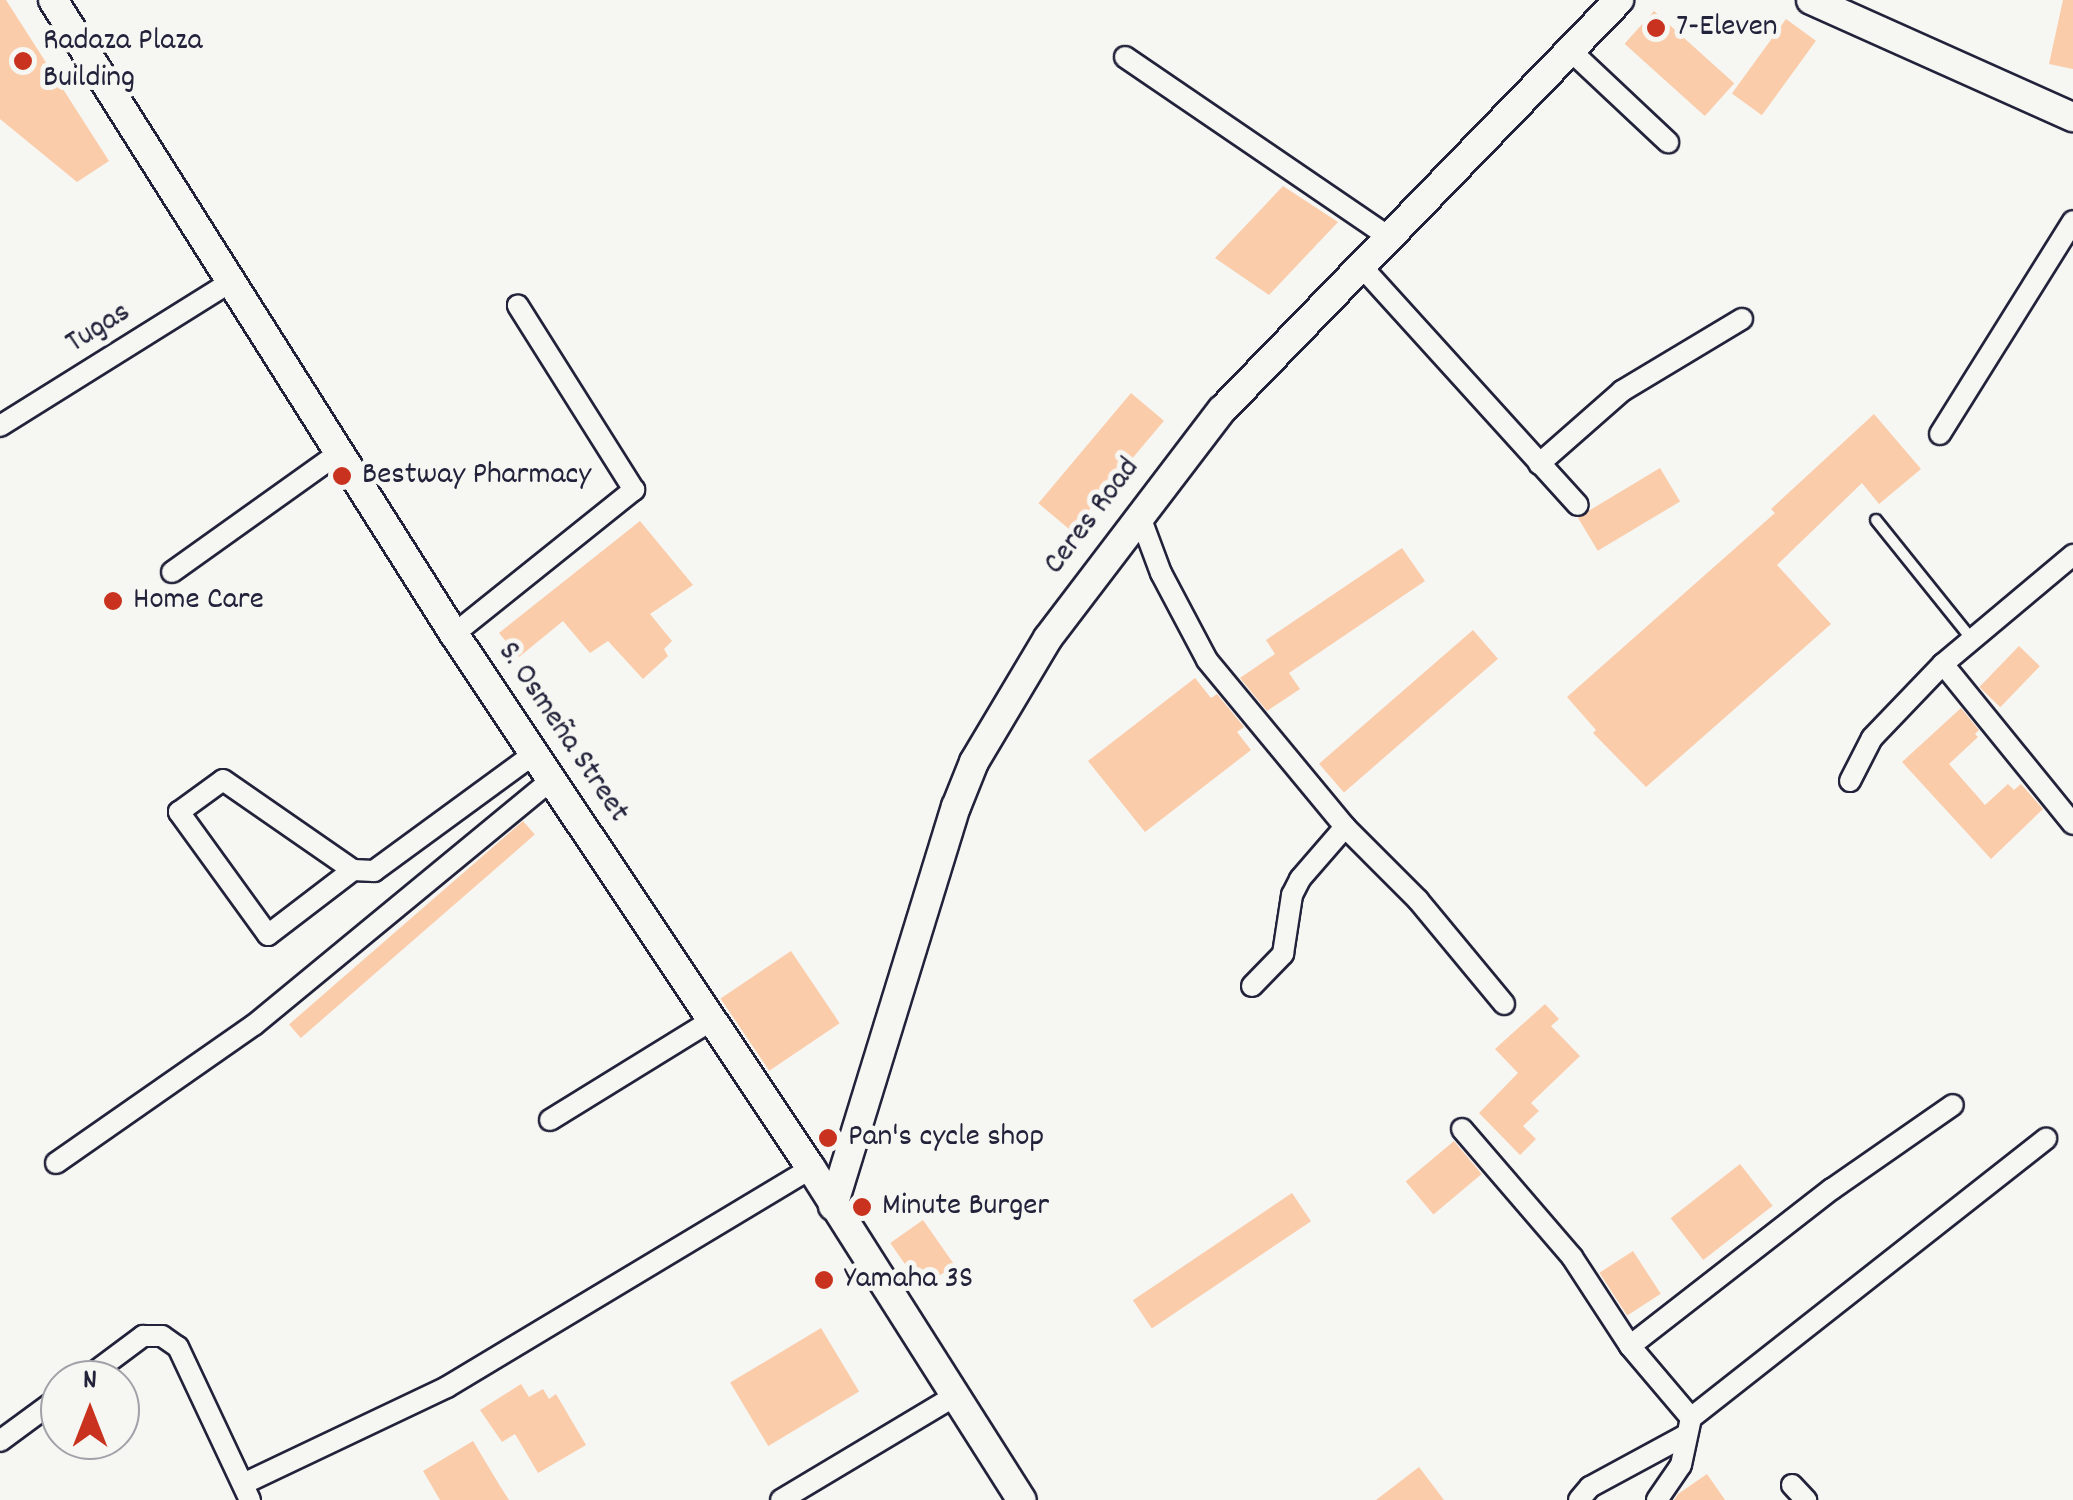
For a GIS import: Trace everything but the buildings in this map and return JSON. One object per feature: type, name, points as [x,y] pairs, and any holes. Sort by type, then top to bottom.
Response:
[{"type":"street","name":"S. Osmeña Street","points":[[54,0],[454,634],[811,1168],[1022,1500]]},
{"type":"street","name":"Ceres Road","points":[[832,1206],[974,762],[1048,638],[1222,410],[1619,0]]},
{"type":"street","points":[[1811,0],[2073,117]]},
{"type":"street","points":[[1572,52],[1668,142]]},
{"type":"street","points":[[1124,57],[1390,238]]},
{"type":"street","points":[[1940,434],[2073,221]]},
{"type":"street","points":[[1362,267],[1578,506]]},
{"type":"street","name":"Tugas","points":[[0,426],[230,283]]},
{"type":"street","points":[[454,634],[634,490],[518,306]]},
{"type":"street","points":[[1540,464],[1622,391],[1742,319]]},
{"type":"street","points":[[172,572],[339,453]]},
{"type":"street","points":[[1139,514],[1192,638],[1345,827],[1418,900],[1504,1004]]},
{"type":"street","points":[[1850,781],[1872,738],[1943,664],[2072,559]]},
{"type":"street","points":[[1943,664],[2073,824]]},
{"type":"street","points":[[353,870],[268,935],[178,812],[222,780],[353,870],[374,870],[534,754]]},
{"type":"street","points":[[56,1163],[254,1026],[552,779]]},
{"type":"street","points":[[1252,986],[1284,954],[1292,895],[1300,879],[1345,827]]},
{"type":"street","points":[[550,1120],[712,1020]]},
{"type":"street","points":[[1630,1346],[1832,1189],[1953,1106]]},
{"type":"street","points":[[1462,1129],[1572,1256],[1689,1427],[1680,1464],[1658,1500]]},
{"type":"street","points":[[1579,1500],[1590,1487],[1689,1427],[2046,1139]]},
{"type":"street","points":[[111,1360],[143,1336],[162,1336],[178,1347],[246,1492],[447,1387],[811,1168]]},
{"type":"street","points":[[781,1500],[956,1396]]},
{"type":"street","points":[[0,1442],[40,1412]]},
{"type":"lane","points":[[1876,520],[1971,638]]},
{"type":"place","name":"7-Eleven","points":[[1656,28]]},
{"type":"place","name":"Radaza Plaza Building","points":[[23,61]]},
{"type":"place","name":"Bestway Pharmacy","points":[[342,476]]},
{"type":"place","name":"Home Care","points":[[113,601]]},
{"type":"place","name":"Pan's cycle shop","points":[[828,1138]]},
{"type":"place","name":"Minute Burger","points":[[862,1207]]},
{"type":"place","name":"Yamaha 3S","points":[[824,1280]]}]
